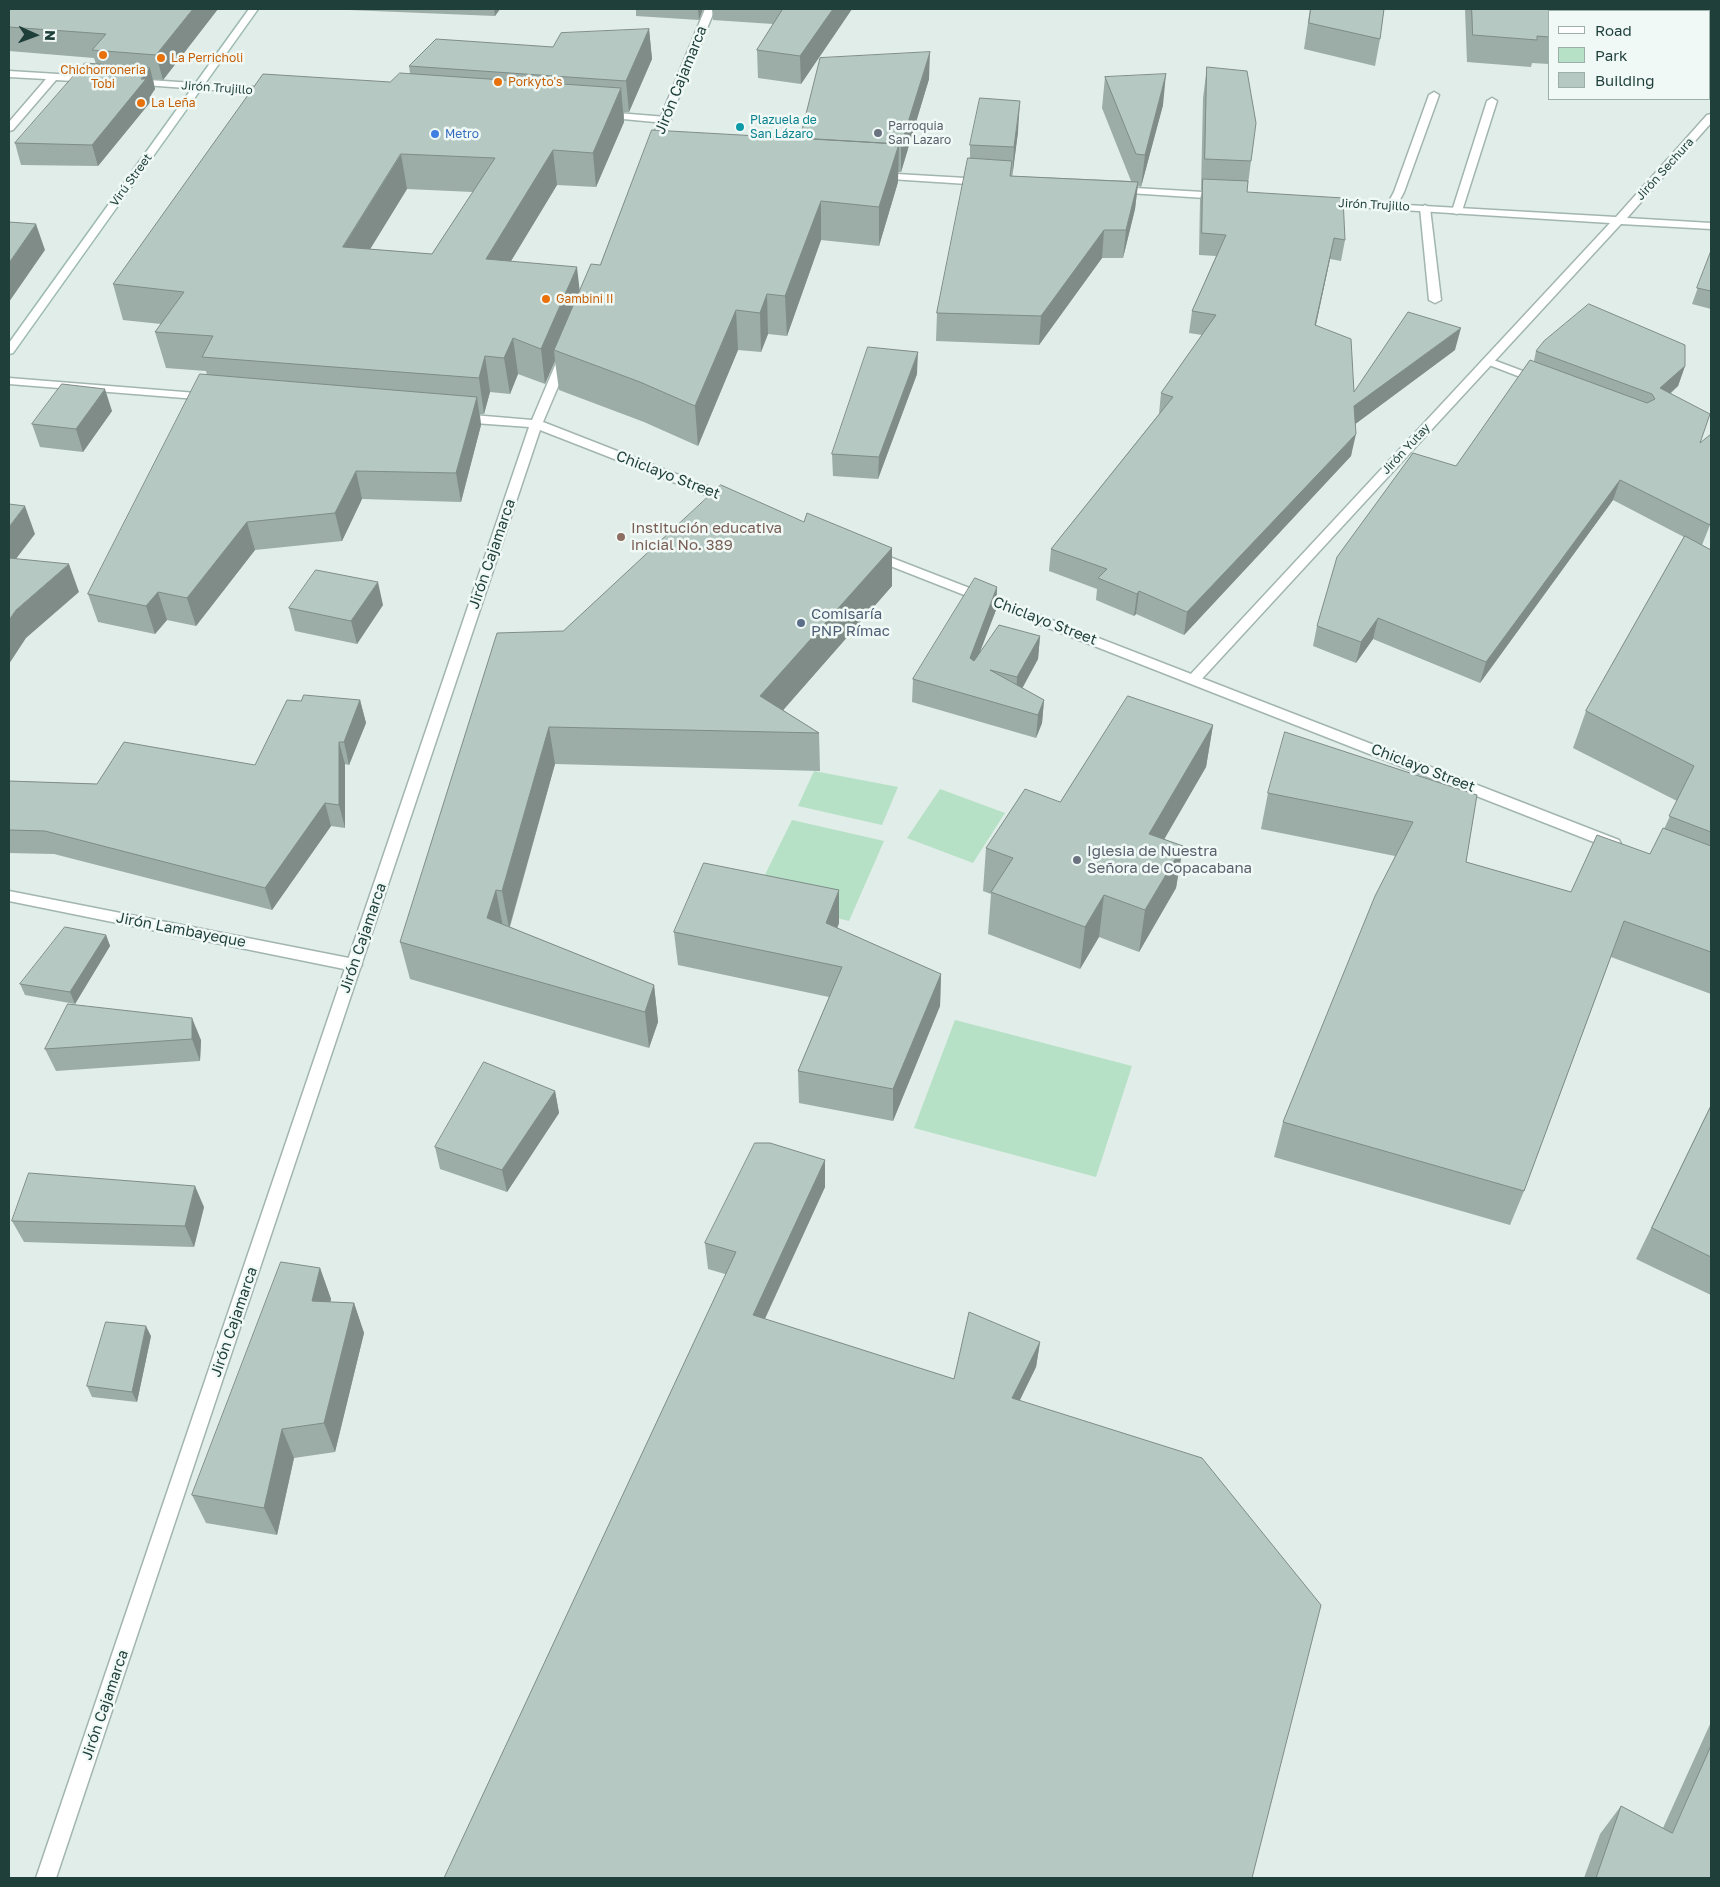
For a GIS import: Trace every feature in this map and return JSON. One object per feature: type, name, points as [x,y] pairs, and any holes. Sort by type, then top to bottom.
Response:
[{"type":"street","name":"Virú Street","points":[[9,351],[253,9]]},
{"type":"street","name":"Jirón Cajamarca","points":[[650,155],[710,9]]},
{"type":"street","points":[[9,74],[101,80]]},
{"type":"street","points":[[9,128],[52,77]]},
{"type":"street","name":"Jirón Trujillo","points":[[120,81],[281,92]]},
{"type":"street","points":[[1391,207],[1399,192],[1434,95]]},
{"type":"street","points":[[1457,210],[1492,101]]},
{"type":"street","points":[[596,115],[666,120]]},
{"type":"street","name":"Jirón Sechura","points":[[1619,220],[1711,117]]},
{"type":"street","points":[[868,175],[995,183]]},
{"type":"street","points":[[1112,190],[1236,197]]},
{"type":"street","name":"Jirón Trujillo","points":[[1312,202],[1711,226]]},
{"type":"street","points":[[1425,208],[1436,300]]},
{"type":"street","name":"Jirón Yutay","points":[[1194,679],[1619,220]]},
{"type":"street","name":"Jirón Cajamarca","points":[[46,1878],[536,424],[570,344]]},
{"type":"street","points":[[1488,362],[1551,385]]},
{"type":"street","points":[[9,381],[225,398]]},
{"type":"street","name":"Chiclayo Street","points":[[449,416],[536,424],[740,503]]},
{"type":"street","name":"Chiclayo Street","points":[[860,550],[1628,849]]},
{"type":"street","name":"Jirón Lambayeque","points":[[9,896],[354,965]]},
{"type":"green space","points":[[814,771],[898,787],[882,825],[798,806]]},
{"type":"green space","points":[[940,789],[1005,813],[973,863],[907,838]]},
{"type":"green space","points":[[792,820],[884,841],[849,921],[754,897]]},
{"type":"green space","points":[[955,1020],[1132,1066],[1096,1177],[914,1128]]},
{"type":"building","points":[[9,9],[193,9],[156,55],[92,50],[106,34],[9,27]]},
{"type":"building","points":[[783,9],[833,9],[800,56],[757,50]]},
{"type":"building","points":[[1311,9],[1384,9],[1380,39],[1309,23]]},
{"type":"building","points":[[1472,9],[1607,9],[1548,10],[1548,37],[1537,36],[1537,40],[1473,35]]},
{"type":"building","points":[[1711,9],[1711,20],[1710,10],[1686,10]]},
{"type":"building","points":[[649,29],[626,81],[409,66],[436,39],[553,47],[561,33]]},
{"type":"building","points":[[930,52],[901,145],[800,138],[820,58]]},
{"type":"building","points":[[85,63],[150,68],[141,79],[146,79],[92,145],[15,143]]},
{"type":"building","points":[[1207,67],[1247,71],[1256,123],[1251,161],[1205,159]]},
{"type":"building","points":[[400,73],[621,88],[593,153],[553,150],[486,259],[577,267],[541,349],[513,338],[504,358],[485,356],[479,378],[202,357],[213,336],[155,332],[184,292],[113,284],[263,74],[390,82]],"holes":[[[401,154],[495,158],[432,254],[343,247]]]},
{"type":"building","points":[[1166,74],[1145,155],[1136,154],[1105,77]]},
{"type":"building","points":[[980,98],[1020,101],[1014,147],[970,145]]},
{"type":"building","points":[[652,130],[899,144],[879,207],[821,201],[785,296],[767,294],[760,313],[736,310],[695,406],[640,382],[554,350],[591,264],[600,265]]},
{"type":"building","points":[[968,158],[1012,161],[1010,176],[1138,182],[1126,230],[1104,230],[1041,316],[937,313]]},
{"type":"building","points":[[1203,179],[1248,181],[1247,192],[1343,198],[1345,240],[1334,238],[1315,325],[1351,339],[1354,392],[1408,312],[1461,328],[1354,406],[1356,434],[1187,612],[1139,591],[1137,594],[1098,578],[1107,569],[1051,549],[1173,397],[1161,393],[1216,315],[1192,311],[1226,235],[1202,233]]},
{"type":"building","points":[[9,222],[36,224],[9,263]]},
{"type":"building","points":[[1711,251],[1711,291],[1697,288]]},
{"type":"building","points":[[1589,304],[1685,345],[1685,366],[1660,388],[1710,414],[1700,443],[1711,434],[1710,525],[1620,480],[1486,662],[1378,618],[1361,642],[1317,626],[1337,557],[1413,453],[1456,466],[1530,360],[1647,403],[1655,399],[1652,394],[1536,351],[1544,341]]},
{"type":"building","points":[[868,347],[918,352],[879,457],[832,454]]},
{"type":"building","points":[[200,374],[477,397],[456,473],[356,471],[335,513],[247,522],[187,598],[158,592],[146,606],[88,594]]},
{"type":"building","points":[[62,384],[105,389],[76,429],[32,424]]},
{"type":"building","points":[[721,485],[804,522],[807,513],[892,548],[760,696],[819,733],[549,727],[502,891],[496,890],[487,918],[654,985],[645,1012],[400,942],[497,633],[563,631]]},
{"type":"building","points":[[9,504],[25,506],[9,527]]},
{"type":"building","points":[[1685,536],[1711,550],[1711,832],[1669,816],[1694,766],[1586,711]]},
{"type":"building","points":[[9,558],[69,564],[16,610],[9,620]]},
{"type":"building","points":[[316,570],[378,582],[351,621],[289,608]]},
{"type":"building","points":[[975,578],[997,587],[970,658],[974,661],[999,625],[1040,636],[1017,677],[990,670],[1044,700],[1038,715],[913,679]]},
{"type":"building","points":[[304,695],[360,700],[344,742],[339,742],[339,805],[325,803],[265,888],[45,831],[9,830],[9,781],[97,784],[124,742],[255,765],[287,700],[301,701]]},
{"type":"building","name":"Iglesia de Nuestra Señora de Copacabana","points":[[1128,696],[1213,725],[1149,834],[1183,846],[1145,910],[1104,895],[1085,927],[991,892],[1013,858],[986,848],[1025,789],[1060,802]]},
{"type":"building","points":[[1285,732],[1477,795],[1466,862],[1571,892],[1597,835],[1650,854],[1663,828],[1711,846],[1711,952],[1624,921],[1524,1191],[1283,1122],[1375,896],[1413,822],[1268,793]]},
{"type":"building","points":[[704,863],[839,890],[826,923],[941,974],[893,1089],[798,1071],[842,967],[674,932]]},
{"type":"building","points":[[65,927],[106,935],[70,992],[20,984]]},
{"type":"building","points":[[68,1004],[192,1018],[192,1039],[45,1049]]},
{"type":"building","points":[[484,1062],[555,1091],[502,1170],[435,1147]]},
{"type":"building","points":[[1711,1106],[1711,1257],[1652,1228]]},
{"type":"building","points":[[755,1143],[770,1143],[825,1160],[753,1315],[954,1379],[969,1312],[1040,1342],[1012,1398],[1202,1458],[1321,1605],[1252,1878],[444,1878],[736,1252],[705,1243]]},
{"type":"building","points":[[29,1173],[195,1186],[185,1226],[12,1221]]},
{"type":"building","points":[[281,1262],[320,1268],[312,1301],[354,1303],[324,1423],[282,1429],[264,1508],[192,1495]]},
{"type":"building","points":[[106,1322],[146,1326],[132,1392],[87,1386]]},
{"type":"building","points":[[1711,1746],[1711,1878],[1596,1878],[1621,1806],[1672,1833]]},
{"type":"place","name":"Chichorroneria Tobi","points":[[103,55]]},
{"type":"place","name":"La Perricholi","points":[[161,58]]},
{"type":"place","name":"Porkyto's","points":[[498,82]]},
{"type":"place","name":"La Leña","points":[[141,103]]},
{"type":"place","name":"Plazuela de San Lázaro","points":[[740,127]]},
{"type":"place","name":"Parroquia San Lazaro","points":[[878,133]]},
{"type":"place","name":"Metro","points":[[435,134]]},
{"type":"place","name":"Gambini II","points":[[546,299]]},
{"type":"place","name":"Institución educativa inicial No. 389","points":[[621,537]]},
{"type":"place","name":"Comisaría PNP Rímac","points":[[801,623]]},
{"type":"place","name":"Iglesia de Nuestra Señora de Copacabana","points":[[1077,860]]}]
